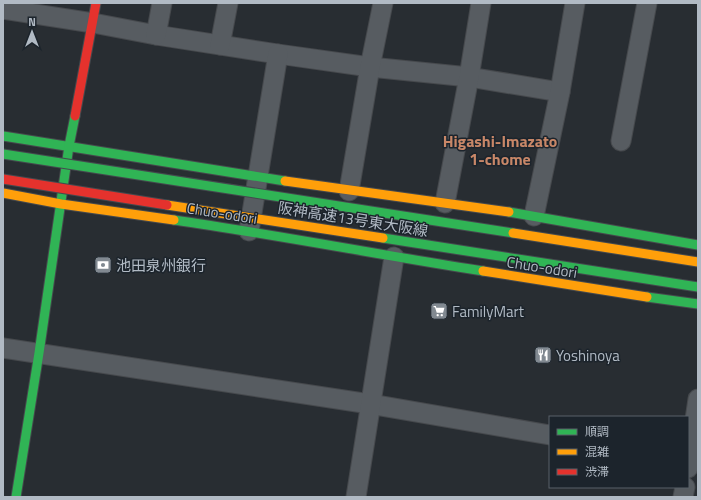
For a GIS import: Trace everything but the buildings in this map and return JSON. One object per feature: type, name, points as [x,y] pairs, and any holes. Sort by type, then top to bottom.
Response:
[{"type":"main road","points":[[16,497],[70,146],[96,3]]},
{"type":"main road","points":[[3,136],[349,191],[534,216],[698,244]]},
{"type":"main road","name":"阪神高速13号東大阪線","points":[[3,154],[698,262]]},
{"type":"main road","name":"阪神高速13号東大阪線","points":[[3,179],[698,287]]},
{"type":"main road","name":"Chuo-odori","points":[[3,193],[61,204],[249,231],[394,257],[596,290],[698,304]]},
{"type":"street","points":[[156,35],[162,3]]},
{"type":"street","points":[[220,45],[228,3]]},
{"type":"street","points":[[349,191],[370,67],[383,3]]},
{"type":"street","points":[[445,203],[469,77],[481,3]]},
{"type":"street","points":[[534,216],[560,92],[575,3]]},
{"type":"street","points":[[621,141],[647,3]]},
{"type":"street","points":[[3,9],[93,22],[156,35],[278,54],[370,67],[469,77],[560,92]]},
{"type":"street","points":[[249,231],[278,54]]},
{"type":"street","points":[[356,497],[394,257]]},
{"type":"street","points":[[3,348],[370,404],[549,435]]},
{"type":"street","points":[[691,462],[698,399]]},
{"type":"traffic: fast","points":[[16,497],[39,353],[69,146],[75,116]]},
{"type":"traffic: fast","points":[[3,136],[285,181]]},
{"type":"traffic: fast","points":[[3,154],[513,233]]},
{"type":"traffic: fast","points":[[509,212],[698,245]]},
{"type":"traffic: fast","points":[[174,220],[483,271]]},
{"type":"traffic: fast","points":[[383,238],[698,287]]},
{"type":"traffic: fast","points":[[647,297],[698,304]]},
{"type":"traffic: slow","points":[[285,181],[509,212]]},
{"type":"traffic: slow","points":[[3,193],[61,204],[174,220]]},
{"type":"traffic: slow","points":[[167,205],[383,238]]},
{"type":"traffic: slow","points":[[513,233],[698,262]]},
{"type":"traffic: slow","points":[[483,271],[647,297]]},
{"type":"traffic: jam","points":[[75,116],[96,3]]},
{"type":"traffic: jam","points":[[3,179],[167,205]]},
{"type":"place","name":"池田泉州銀行","points":[[103,265]]},
{"type":"place","name":"FamilyMart","points":[[439,311]]},
{"type":"place","name":"Yoshinoya","points":[[543,355]]},
{"type":"district","name":"Higashi-Imazato 1-chome","points":[[500,150]]}]
